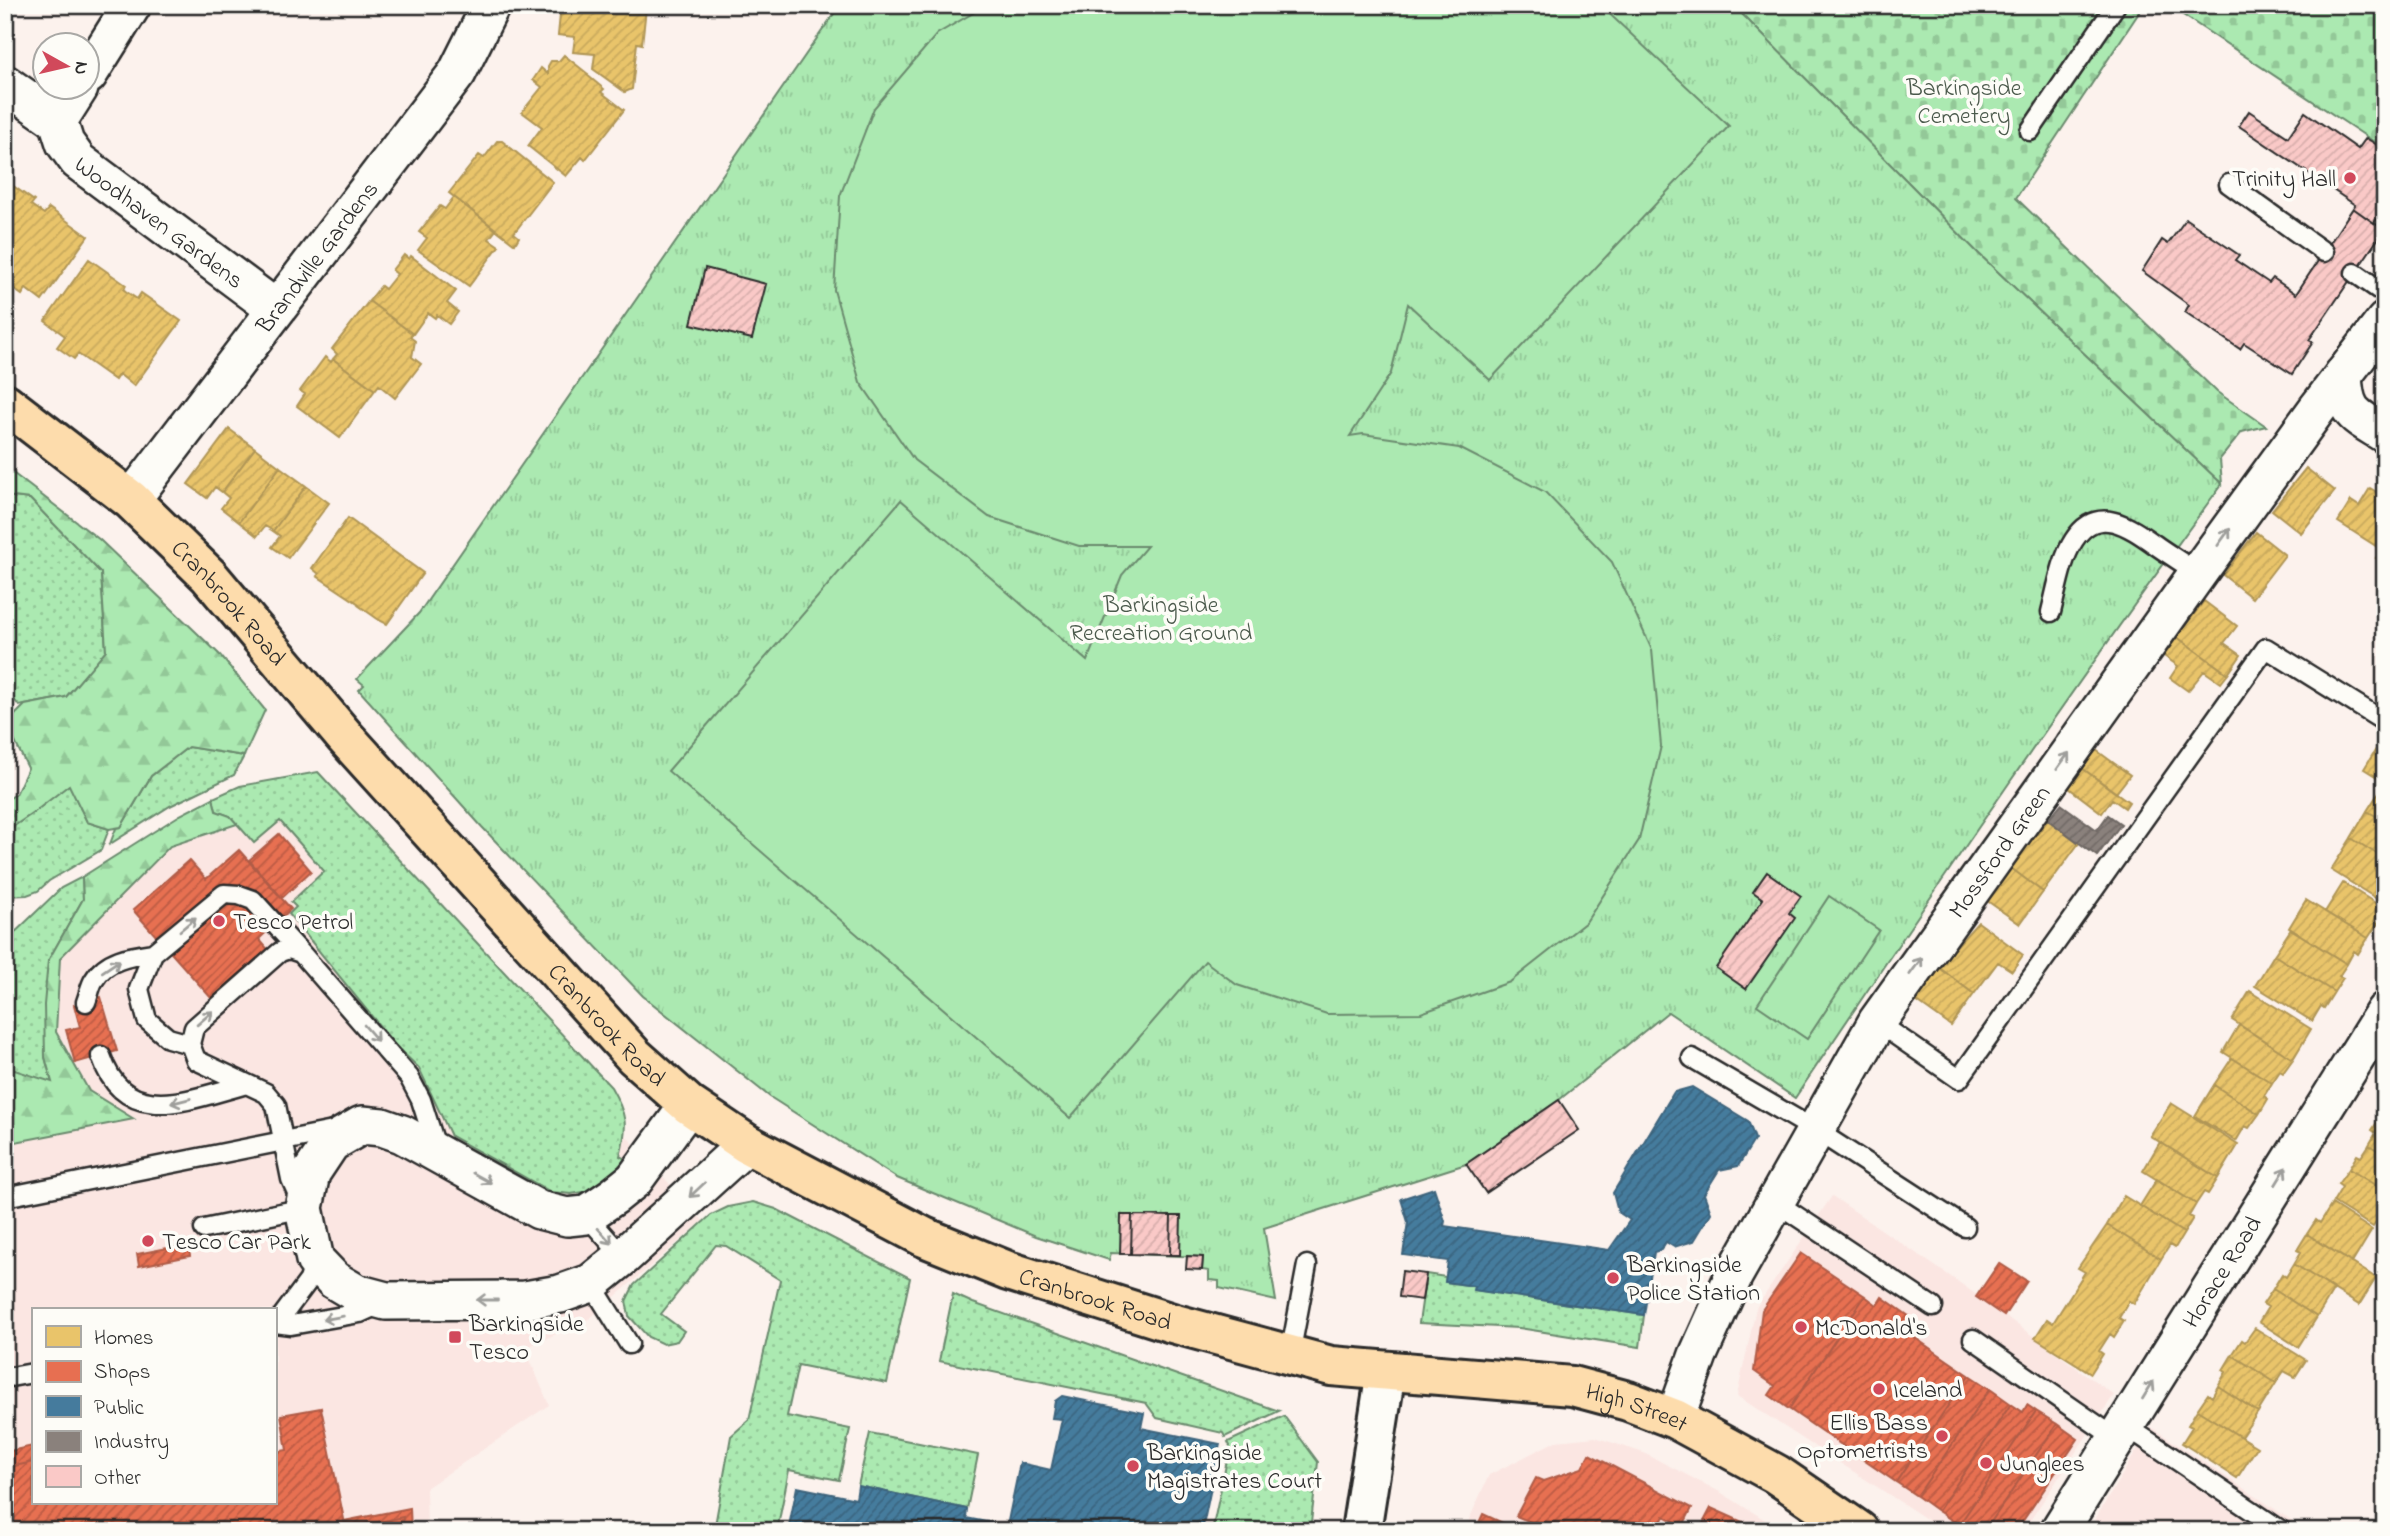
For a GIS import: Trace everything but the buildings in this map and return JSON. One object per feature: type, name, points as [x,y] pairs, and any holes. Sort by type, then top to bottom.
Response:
[{"type":"main road","name":"Cranbrook Road","points":[[5,404],[131,500],[209,576],[345,737],[624,1046],[689,1105],[747,1144],[892,1221],[1008,1271],[1122,1308],[1331,1366],[1386,1371]]},
{"type":"main road","name":"High Street","points":[[1386,1371],[1572,1386],[1628,1401],[1675,1419],[1776,1474],[1858,1531]]},
{"type":"street","points":[[102,53],[132,5]]},
{"type":"street","name":"Brandville Gardens","points":[[131,500],[457,72],[491,5]]},
{"type":"street","points":[[5,85],[58,121],[70,102]]},
{"type":"street","name":"Woodhaven Gardens","points":[[58,121],[65,143],[78,161],[276,309]]},
{"type":"street","name":"Mossford Green","points":[[1675,1419],[1698,1355],[1734,1275],[1877,1022],[2197,573],[2385,321]]},
{"type":"street","points":[[2343,375],[2344,401],[2357,416],[2385,434]]},
{"type":"street","name":"Horace Road","points":[[2059,1531],[2385,1011]]},
{"type":"street","points":[[689,1105],[634,1180],[586,1215],[568,1217],[539,1210],[402,1134],[382,1127],[362,1125],[331,1143],[311,1173],[304,1208],[315,1260],[334,1280],[345,1287],[356,1293],[386,1301],[525,1300],[560,1294],[591,1283],[747,1144]]},
{"type":"street","points":[[1361,1531],[1386,1371]]},
{"type":"lane","points":[[2031,131],[2116,5]]},
{"type":"lane","points":[[2229,184],[2324,252]]},
{"type":"lane","points":[[2355,273],[2385,294]]},
{"type":"lane","points":[[2051,612],[2073,541],[2082,529],[2093,522],[2106,520],[2121,523],[2197,573]]},
{"type":"lane","points":[[1877,1022],[1959,1079],[2266,648],[2385,722]]},
{"type":"lane","points":[[190,1044],[168,1038],[147,1020],[139,989],[153,953],[224,894],[253,900],[410,1077],[421,1100],[438,1154]]},
{"type":"lane","points":[[204,1229],[304,1208],[291,1179],[276,1105],[266,1093],[196,1060],[190,1044],[194,1028],[280,952],[289,949],[301,953]]},
{"type":"lane","points":[[86,1002],[94,980],[109,964],[131,956],[153,953]]},
{"type":"lane","points":[[101,1056],[106,1070],[125,1093],[144,1102],[165,1104],[247,1084]]},
{"type":"lane","points":[[1692,1058],[1817,1130],[1965,1227]]},
{"type":"lane","points":[[5,1197],[362,1125]]},
{"type":"lane","points":[[1774,1201],[1933,1307]]},
{"type":"lane","points":[[586,1215],[623,1257]]},
{"type":"lane","points":[[315,1260],[309,1280],[276,1323],[291,1325],[360,1313],[386,1301]]},
{"type":"lane","points":[[1290,1355],[1307,1265]]},
{"type":"lane","points":[[591,1283],[629,1345]]},
{"type":"lane","points":[[1973,1339],[2282,1531]]},
{"type":"lane","points":[[5,1378],[32,1373]]},
{"type":"shaded area","points":[[285,811],[595,1101],[703,1221],[589,1319],[525,1348],[549,1405],[426,1488],[427,1531],[5,1531],[5,1144],[134,1119],[89,1091],[56,1032],[60,958],[170,846]]},
{"type":"shaded area","points":[[1832,1196],[1960,1283],[2114,1395],[2023,1531],[1945,1531],[1737,1396],[1756,1308]]},
{"type":"shaded area","points":[[2151,1427],[2308,1531],[2088,1531]]},
{"type":"shaded area","points":[[1595,1437],[1644,1453],[1720,1492],[1783,1531],[1464,1531],[1489,1475],[1556,1441]]},
{"type":"green space","name":"Barkingside Recreation Ground","points":[[840,5],[1733,5],[1979,254],[2222,484],[2005,789],[1795,1098],[1668,1012],[1559,1100],[1466,1164],[1264,1228],[1276,1301],[1219,1288],[1219,1281],[1209,1280],[1209,1271],[1202,1270],[1203,1257],[1111,1253],[1109,1260],[1036,1236],[897,1178],[770,1097],[643,996],[482,827],[359,690],[364,685],[357,679],[419,613]]},
{"type":"green space","points":[[987,5],[1600,5],[1729,126],[1490,380],[1408,304],[1391,373],[1350,436],[1363,434],[1459,448],[1545,492],[1612,562],[1652,650],[1661,746],[1639,840],[1586,922],[1510,982],[1421,1013],[1327,1014],[1237,985],[1205,961],[1070,1118],[668,771],[901,500],[1087,661],[1122,575],[1147,546],[1079,546],[989,517],[914,460],[860,382],[834,290],[840,196],[874,108],[937,34]]},
{"type":"green space","name":"Barkingside Cemetery","points":[[1733,5],[2144,5],[2016,198],[2217,392],[2266,426],[2242,432],[2220,459],[2222,484],[1979,254]]},
{"type":"green space","points":[[2168,5],[2385,5],[2385,149]]},
{"type":"green space","points":[[5,467],[100,540],[220,655],[265,710],[244,756],[188,747],[151,776],[121,827],[109,829],[87,822],[69,785],[5,832],[5,801],[16,794],[28,768],[6,724],[25,705],[66,697],[106,650],[101,573],[30,499],[5,496]]},
{"type":"green space","points":[[5,496],[30,499],[101,573],[106,651],[66,697],[19,706],[5,687]]},
{"type":"green space","points":[[188,747],[244,756],[234,775],[170,806],[110,844],[116,828],[121,827],[151,776]]},
{"type":"green space","points":[[318,772],[611,1087],[624,1120],[620,1156],[627,1160],[622,1171],[590,1191],[571,1194],[551,1192],[451,1136],[419,1068],[395,1045],[289,914],[296,907],[291,902],[324,871],[280,821],[254,843],[230,816],[216,811],[213,798],[240,786]]},
{"type":"green space","points":[[69,784],[87,822],[109,829],[101,850],[49,881],[38,891],[27,895],[5,896],[5,832]]},
{"type":"green space","points":[[213,798],[216,811],[230,816],[237,824],[170,846],[60,958],[56,1032],[89,1091],[134,1119],[5,1144],[5,1067],[52,1082],[45,1057],[44,1005],[48,961],[83,899],[82,877],[180,815]]},
{"type":"green space","points":[[82,877],[83,899],[48,961],[45,1057],[52,1083],[5,1067],[5,942],[61,888]]},
{"type":"green space","points":[[1829,896],[1879,930],[1807,1039],[1757,1005]]},
{"type":"green space","points":[[753,1202],[776,1209],[910,1278],[887,1383],[798,1365],[787,1416],[850,1429],[839,1480],[789,1470],[777,1531],[714,1531],[731,1436],[749,1420],[780,1280],[726,1246],[716,1245],[661,1314],[684,1331],[677,1341],[663,1344],[648,1337],[629,1316],[626,1301],[634,1285],[711,1215],[728,1207]]},
{"type":"green space","points":[[1426,1274],[1446,1277],[1445,1282],[1474,1286],[1474,1290],[1644,1315],[1640,1347],[1519,1328],[1419,1323]]},
{"type":"green space","points":[[953,1294],[1279,1411],[1225,1437],[1223,1433],[1157,1418],[1146,1403],[939,1361]]},
{"type":"green space","points":[[1284,1416],[1318,1462],[1310,1531],[1212,1531],[1230,1446],[1228,1442]]},
{"type":"green space","points":[[870,1433],[978,1455],[967,1509],[858,1486]]},
{"type":"place","name":"Trinity Hall","points":[[2350,178]]},
{"type":"place","name":"Tesco Petrol","points":[[219,921]]},
{"type":"place","name":"Tesco Car Park","points":[[148,1241]]},
{"type":"place","name":"Barkingside Police Station","points":[[1613,1278]]},
{"type":"place","name":"McDonald's","points":[[1801,1327]]},
{"type":"place","name":"Barkingside Tesco","points":[[455,1337]]},
{"type":"place","name":"Iceland","points":[[1879,1389]]},
{"type":"place","name":"Ellis Bass Optometrists","points":[[1942,1436]]},
{"type":"place","name":"Junglees","points":[[1986,1463]]},
{"type":"place","name":"Barkingside Magistrates Court","points":[[1133,1466]]}]
